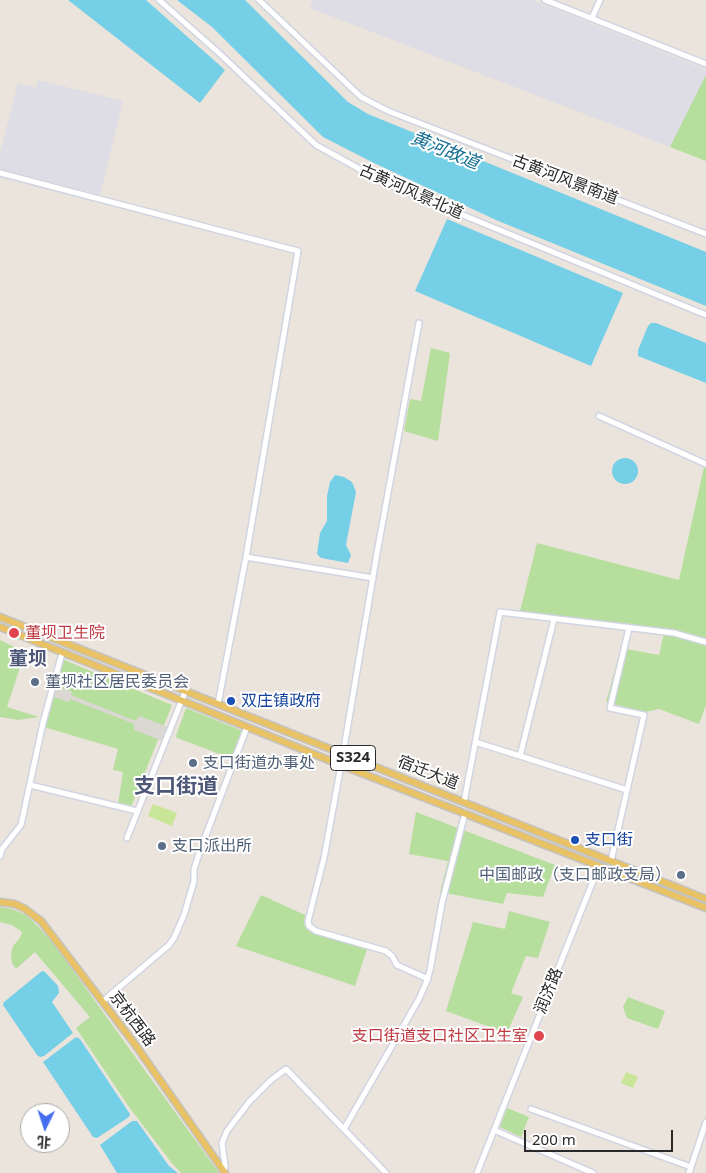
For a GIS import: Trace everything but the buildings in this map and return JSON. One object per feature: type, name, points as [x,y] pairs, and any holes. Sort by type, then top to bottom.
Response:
[{"type":"main road","name":"宿迁大道","points":[[0,617],[706,899]]},
{"type":"main road","name":"宿迁大道","points":[[0,627],[341,765],[706,908]]},
{"type":"main road","name":"京杭西路","points":[[0,902],[15,904],[26,909],[41,921],[134,1043],[225,1172]]},
{"type":"street","name":"古黄河风景北道","points":[[160,0],[316,145],[385,183],[706,316]]},
{"type":"street","name":"古黄河风景南道","points":[[259,0],[361,97],[397,114],[706,234]]},
{"type":"street","points":[[545,0],[706,64]]},
{"type":"street","points":[[592,18],[600,0]]},
{"type":"street","points":[[0,173],[298,251],[246,557],[218,704]]},
{"type":"street","points":[[343,754],[419,323]]},
{"type":"street","points":[[599,416],[706,464]]},
{"type":"street","points":[[246,557],[373,578]]},
{"type":"street","points":[[464,802],[500,612],[674,634],[706,642]]},
{"type":"street","points":[[520,756],[554,619]]},
{"type":"street","points":[[611,861],[644,715],[610,708],[629,628]]},
{"type":"street","points":[[0,856],[2,849],[21,825],[43,723],[62,653]]},
{"type":"street","points":[[127,838],[185,692]]},
{"type":"street","points":[[103,1002],[169,945],[174,938],[184,915],[194,881],[194,869],[201,848],[247,727]]},
{"type":"street","points":[[475,742],[627,790]]},
{"type":"street","points":[[341,765],[324,858],[308,921],[309,926],[316,931],[386,951],[392,956],[397,965],[428,979]]},
{"type":"street","points":[[30,785],[137,811]]},
{"type":"street","points":[[344,1129],[420,999],[428,979],[442,903],[465,813]]},
{"type":"street","name":"润济路","points":[[477,1173],[599,866]]},
{"type":"street","points":[[225,1172],[226,1166],[222,1144],[227,1131],[249,1102],[271,1080],[286,1069],[386,1173]]},
{"type":"street","points":[[530,1109],[691,1166]]},
{"type":"street","points":[[689,1173],[706,1122]]},
{"type":"street","points":[[494,1130],[593,1173]]},
{"type":"shaded area","points":[[313,0],[532,0],[706,70],[706,75],[670,147],[310,8]]},
{"type":"shaded area","points":[[38,80],[123,101],[100,195],[0,170],[0,153],[18,83],[36,88]]},
{"type":"shaded area","points":[[53,685],[72,692],[71,695],[133,720],[136,720],[139,716],[171,728],[165,742],[134,730],[132,723],[70,699],[69,702],[50,696]]},
{"type":"green space","points":[[706,75],[706,161],[670,147]]},
{"type":"green space","points":[[431,348],[450,353],[438,441],[404,431],[410,399],[421,401]]},
{"type":"green space","points":[[704,467],[706,468],[706,705],[699,724],[659,709],[645,712],[606,702],[621,648],[659,655],[665,629],[520,611],[537,543],[679,580]]},
{"type":"green space","points":[[0,640],[25,652],[7,707],[39,717],[18,720],[0,717]]},
{"type":"green space","points":[[62,659],[172,705],[131,807],[118,804],[123,772],[113,770],[118,749],[44,727]]},
{"type":"green space","points":[[186,708],[243,731],[233,759],[177,738],[176,736]]},
{"type":"green space","points":[[153,804],[177,813],[172,826],[148,816]]},
{"type":"green space","points":[[416,812],[555,865],[543,897],[507,893],[503,904],[440,892],[448,861],[409,854]]},
{"type":"green space","points":[[261,895],[305,915],[304,925],[310,932],[367,949],[355,986],[236,946]]},
{"type":"green space","points":[[0,907],[12,909],[26,915],[56,947],[219,1173],[181,1173],[171,1162],[129,1107],[76,1028],[90,1017],[35,952],[16,969],[12,963],[11,954],[13,946],[20,938],[22,932],[12,925],[0,922]]},
{"type":"green space","points":[[509,911],[550,922],[538,958],[526,956],[511,993],[523,997],[507,1033],[446,1011],[473,922],[505,929]]},
{"type":"green space","points":[[628,997],[665,1011],[658,1029],[627,1018],[623,1007]]},
{"type":"green space","points":[[626,1072],[638,1077],[633,1088],[621,1083]]},
{"type":"green space","points":[[507,1108],[529,1117],[521,1137],[500,1127]]},
{"type":"water","points":[[68,0],[146,0],[225,70],[200,103]]},
{"type":"water","name":"黄河故道","points":[[177,0],[245,0],[348,102],[368,114],[706,252],[706,306],[496,220],[323,137],[212,27]]},
{"type":"water","points":[[447,219],[623,293],[591,366],[415,291]]},
{"type":"water","points":[[651,323],[656,323],[706,343],[706,383],[638,356],[638,350]]},
{"type":"water","points":[[625,458],[635,461],[638,471],[635,481],[625,484],[615,481],[612,471],[615,461]]},
{"type":"water","points":[[335,475],[344,477],[352,482],[356,492],[346,545],[351,555],[348,563],[321,558],[317,554],[320,533],[327,521],[327,496],[330,482]]},
{"type":"water","points":[[42,971],[58,986],[59,993],[52,1002],[73,1033],[44,1056],[40,1057],[3,1005],[4,1002]]},
{"type":"water","points":[[76,1037],[80,1039],[130,1114],[129,1117],[97,1138],[93,1137],[43,1062]]},
{"type":"water","points":[[132,1121],[137,1121],[169,1166],[178,1173],[117,1173],[100,1145]]},
{"type":"place","name":"董坝卫生院","points":[[14,633]]},
{"type":"place","name":"董坝社区居民委员会","points":[[35,682]]},
{"type":"place","name":"双庄镇政府","points":[[231,701]]},
{"type":"place","name":"支口街道办事处","points":[[193,763]]},
{"type":"place","name":"支口街","points":[[575,840]]},
{"type":"place","name":"支口派出所","points":[[162,846]]},
{"type":"place","name":"中国邮政（支口邮政支局）","points":[[681,875]]},
{"type":"place","name":"支口街道支口社区卫生室","points":[[539,1036]]},
{"type":"district","name":"董坝","points":[[28,660]]},
{"type":"district","name":"支口街道","points":[[176,787]]}]
